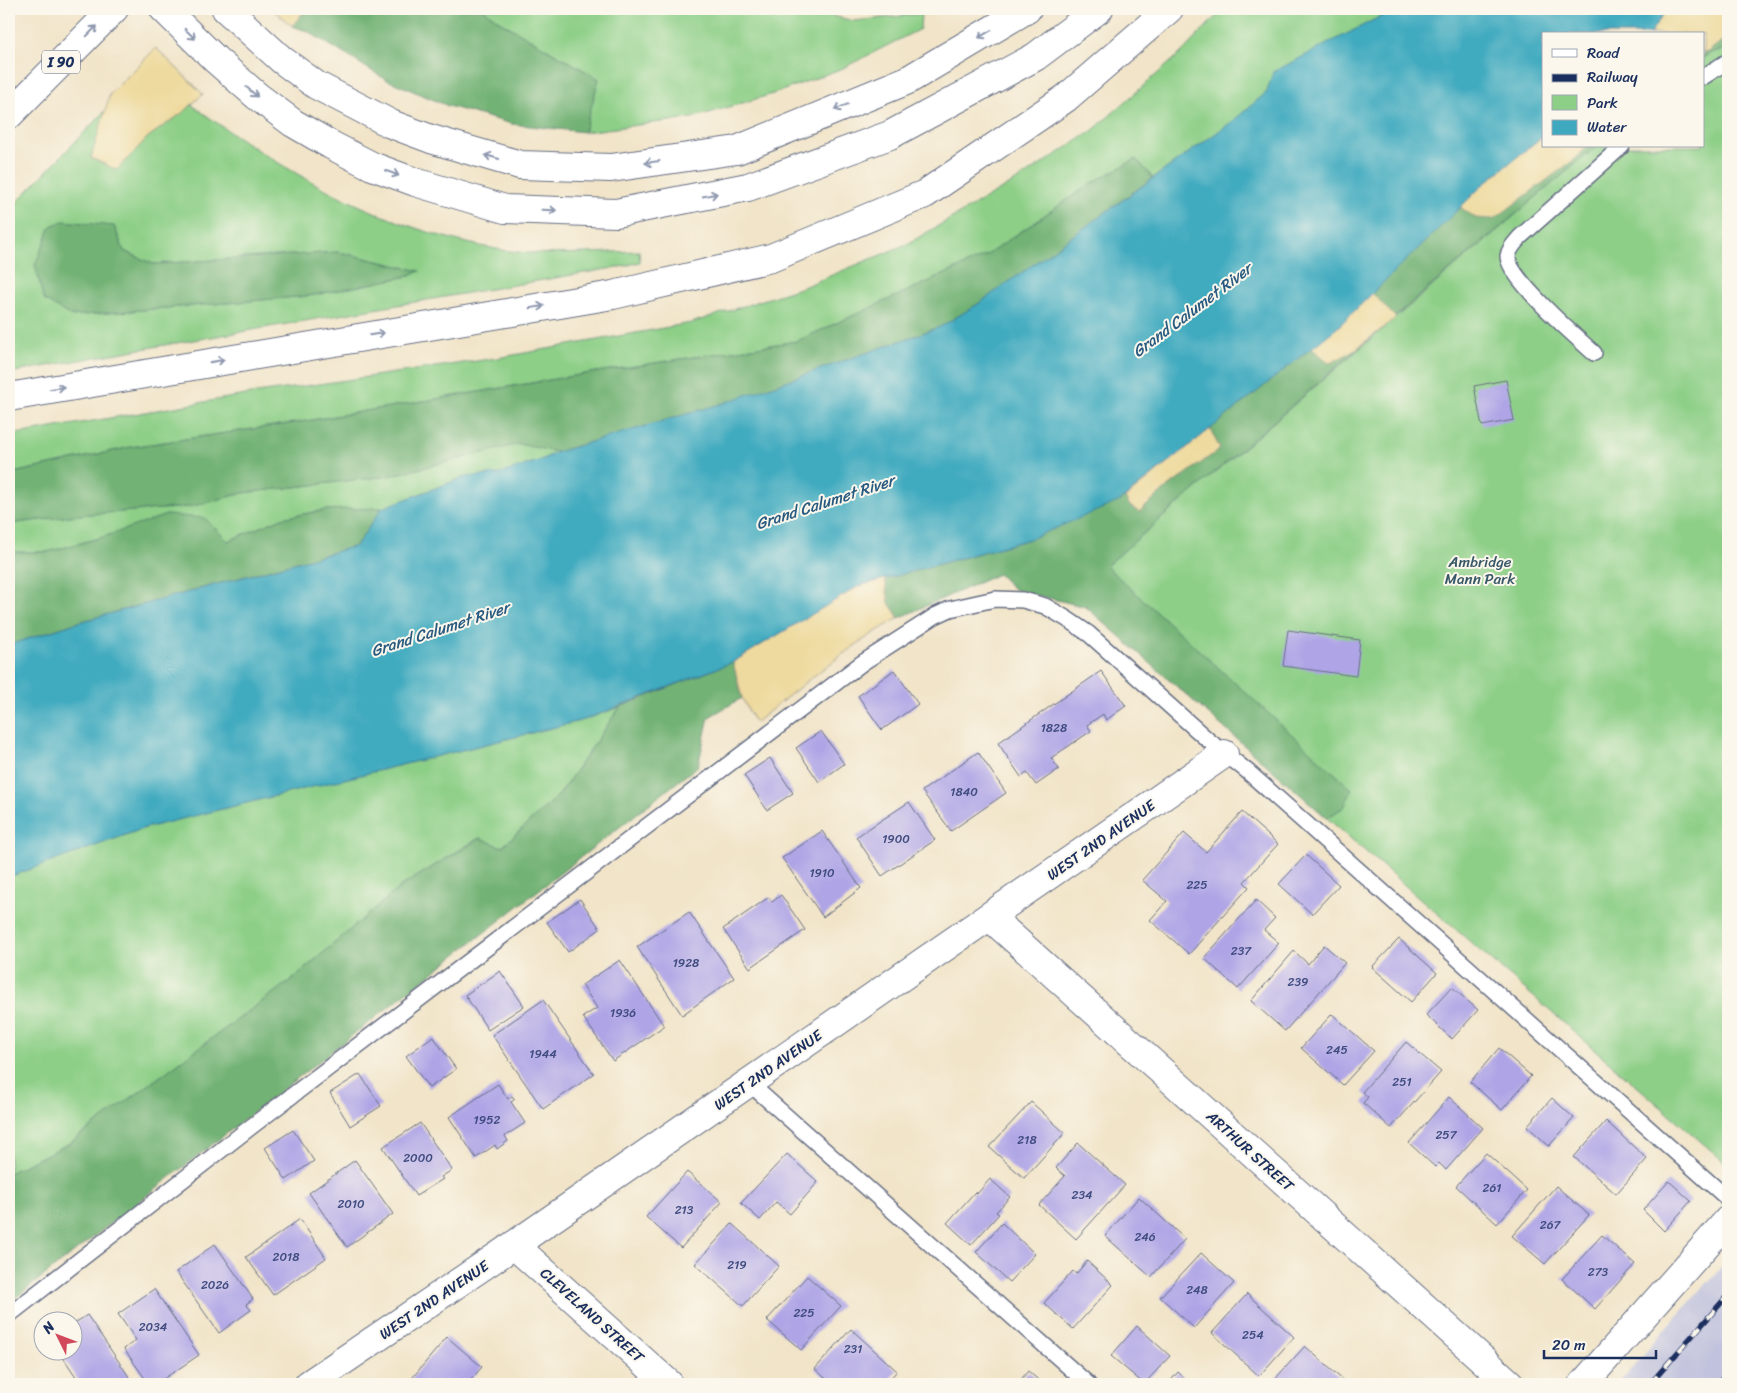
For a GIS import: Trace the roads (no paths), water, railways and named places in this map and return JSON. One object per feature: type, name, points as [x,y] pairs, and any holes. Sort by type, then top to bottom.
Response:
[{"type":"main road","name":"I 90","points":[[9,115],[114,9]]},
{"type":"main road","points":[[164,9],[216,60],[257,96],[293,123],[330,146],[372,166],[416,182],[504,209],[616,213],[748,187],[890,135],[1035,57],[1099,9]]},
{"type":"main road","points":[[226,9],[282,60],[316,85],[391,124],[431,139],[520,165],[612,168],[737,150],[908,80],[1027,9]]},
{"type":"main road","points":[[9,397],[613,294],[771,258],[925,194],[1066,98],[1169,9]]},
{"type":"main road","name":"WEST 2ND AVENUE","points":[[310,1384],[1224,754]]},
{"type":"main road","name":"ARTHUR STREET","points":[[990,917],[1510,1384]]},
{"type":"main road","points":[[1583,1384],[1728,1220]]},
{"type":"main road","name":"CLEVELAND STREET","points":[[514,1245],[669,1384]]},
{"type":"lane","points":[[1704,76],[1728,61]]},
{"type":"lane","points":[[1594,353],[1559,322],[1519,279],[1509,262],[1508,255],[1512,246],[1520,237],[1620,148]]},
{"type":"lane","points":[[9,1315],[252,1126],[862,663],[935,616],[958,607],[995,599],[1023,600],[1045,606],[1067,618],[1089,634],[1224,754],[1262,784],[1728,1199]]},
{"type":"lane","points":[[749,1083],[1088,1384]]},
{"type":"water","name":"Grand Calumet River","points":[[1395,9],[1667,9],[1651,32],[1542,32],[1542,137],[1485,183],[1338,327],[1120,501],[1030,539],[859,586],[733,662],[584,720],[145,828],[9,877],[9,645],[76,623],[356,546],[382,508],[465,477],[500,474],[541,460],[557,452],[721,404],[940,327],[978,304],[1233,121],[1267,92],[1273,72]]},
{"type":"railway","points":[[1650,1384],[1728,1295]]},
{"type":"railway","points":[[1718,1384],[1728,1372]]},
{"type":"park label","name":"Ambridge Mann Park","points":[[1480,570]]}]
